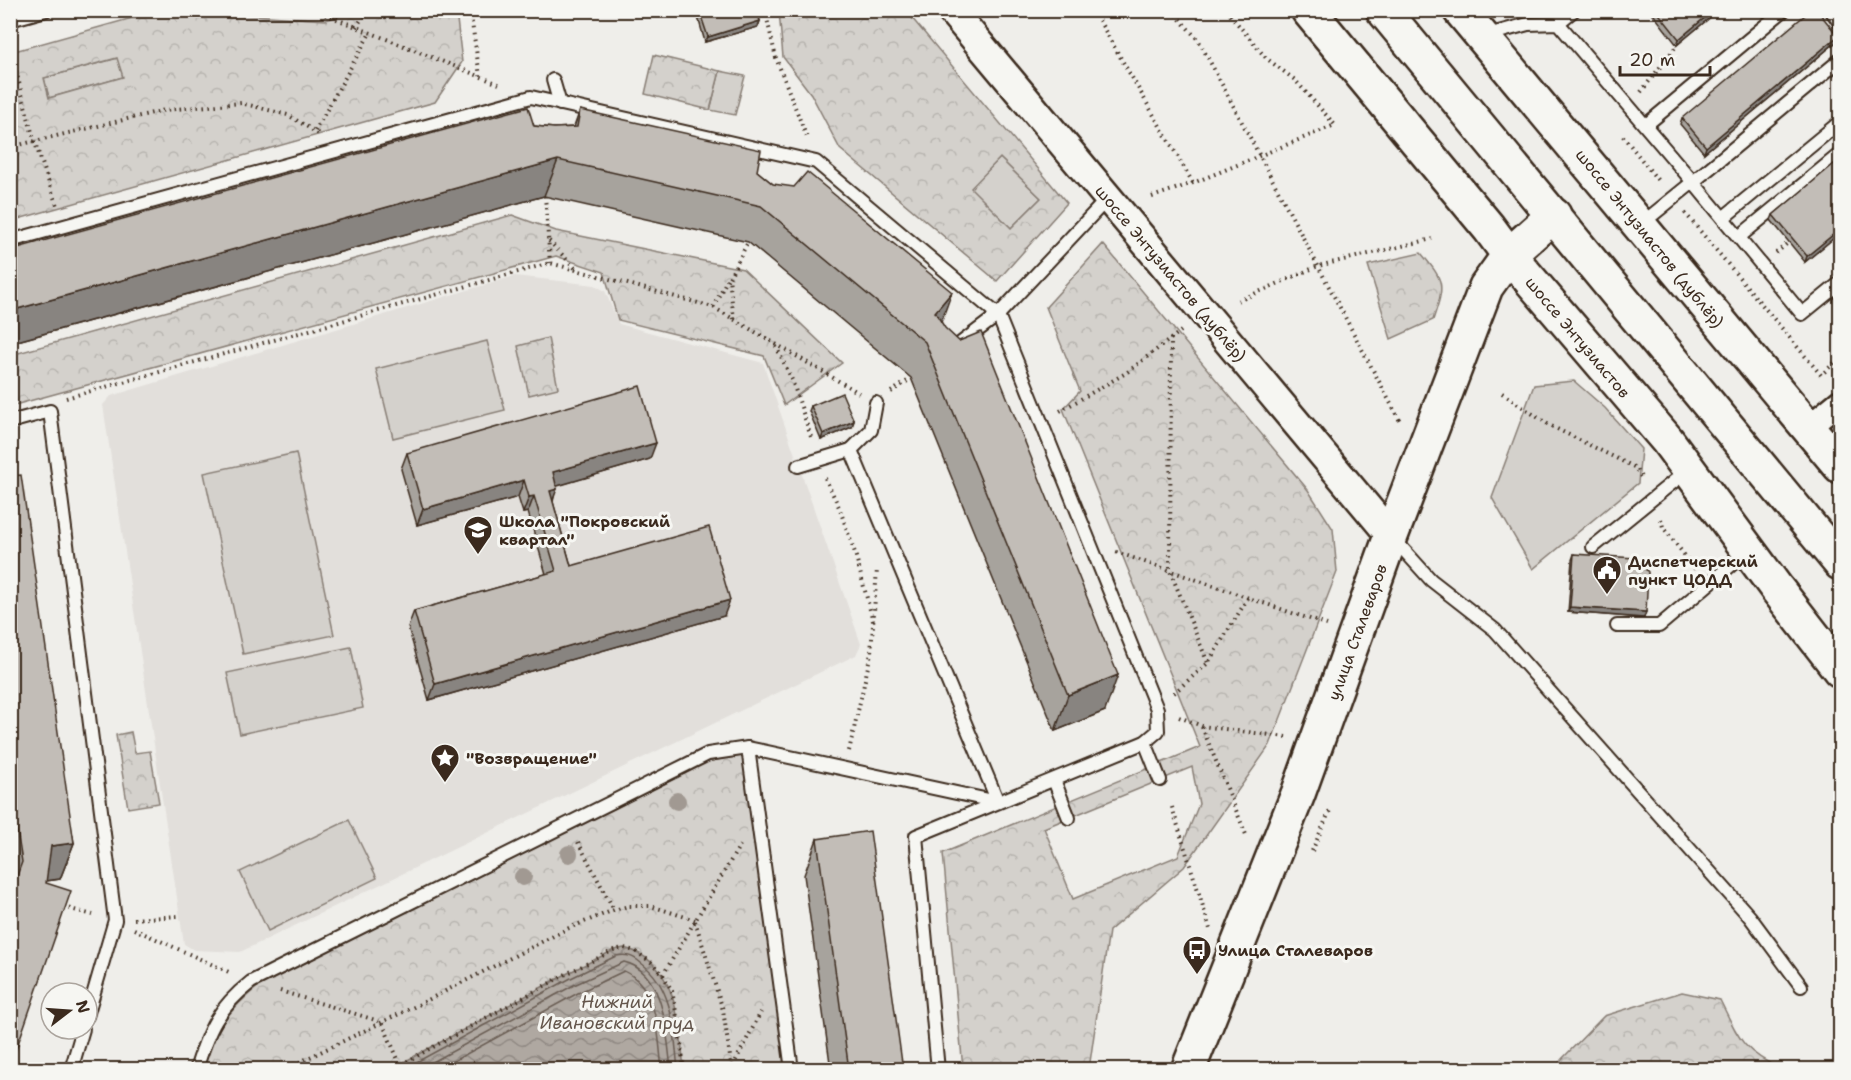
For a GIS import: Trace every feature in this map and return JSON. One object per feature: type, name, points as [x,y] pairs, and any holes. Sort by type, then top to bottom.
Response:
[{"type":"main road","name":"шоссе Энтузиастов","points":[[1308,10],[1490,228],[1509,255],[1666,440],[1840,670]]},
{"type":"main road","points":[[1383,10],[1840,563]]},
{"type":"main road","name":"шоссе Энтузиастов (дублёр)","points":[[1460,10],[1840,466]]},
{"type":"main road","name":"улица Сталеваров","points":[[1188,1070],[1298,794],[1391,536],[1486,287],[1509,255],[1554,215]]},
{"type":"street","name":"шоссе Энтузиастов (дублёр)","points":[[951,10],[1391,536]]},
{"type":"street","points":[[1807,428],[1840,401]]},
{"type":"lane","points":[[10,20],[46,10]]},
{"type":"lane","points":[[1482,37],[1528,24],[1558,23],[1574,10]]},
{"type":"lane","points":[[1646,124],[1784,10]]},
{"type":"lane","points":[[1831,10],[1840,23]]},
{"type":"lane","points":[[1558,23],[1646,124],[1802,314],[1840,283]]},
{"type":"lane","points":[[1639,226],[1840,60]]},
{"type":"lane","points":[[553,80],[560,104]]},
{"type":"lane","points":[[10,241],[531,97],[816,162],[998,315],[1157,709],[1158,730],[1145,742],[916,836],[938,1070]]},
{"type":"lane","points":[[1723,218],[1840,122]]},
{"type":"lane","points":[[1739,237],[1840,154]]},
{"type":"lane","points":[[951,350],[998,315],[1108,198]]},
{"type":"lane","points":[[798,466],[851,450],[871,430],[876,403]]},
{"type":"lane","points":[[10,422],[50,411],[115,920],[97,981]]},
{"type":"lane","points":[[851,450],[998,802]]},
{"type":"lane","points":[[1593,547],[1689,470]]},
{"type":"lane","points":[[1391,536],[1431,580],[1495,630],[1750,917],[1801,986]]},
{"type":"lane","points":[[1617,626],[1659,626],[1749,551]]},
{"type":"lane","points":[[1145,742],[1160,780]]},
{"type":"lane","points":[[196,1070],[213,1024],[232,997],[251,982],[708,754],[748,748],[998,802]]},
{"type":"lane","points":[[748,748],[792,1070]]},
{"type":"lane","points":[[1054,780],[1069,818]]},
{"type":"lane","points":[[71,1070],[79,1041]]},
{"type":"path","points":[[314,10],[531,97]]},
{"type":"path","points":[[356,27],[368,10]]},
{"type":"path","points":[[470,10],[480,77]]},
{"type":"path","points":[[765,10],[776,58],[816,162]]},
{"type":"path","points":[[1093,10],[1193,183]]},
{"type":"path","points":[[1172,10],[1199,41],[1405,430]]},
{"type":"path","points":[[1152,197],[1193,183],[1335,125],[1295,80],[1266,58],[1226,10]]},
{"type":"path","points":[[315,130],[370,33]]},
{"type":"path","points":[[1630,107],[1677,45]]},
{"type":"path","points":[[10,48],[34,140],[64,226]]},
{"type":"path","points":[[10,147],[165,110],[241,103],[288,115],[315,130],[340,150]]},
{"type":"path","points":[[544,196],[550,262]]},
{"type":"path","points":[[1238,301],[1318,266],[1432,239]]},
{"type":"path","points":[[549,241],[577,270]]},
{"type":"path","points":[[713,307],[748,242]]},
{"type":"path","points":[[56,400],[550,262],[713,307],[876,403],[912,378]]},
{"type":"path","points":[[729,278],[734,320]]},
{"type":"path","points":[[1040,420],[1126,373],[1189,324]]},
{"type":"path","points":[[1171,338],[1170,571],[1209,663]]},
{"type":"path","points":[[776,346],[792,380],[826,482],[839,507],[855,553],[873,621]]},
{"type":"path","points":[[1821,375],[1840,358]]},
{"type":"path","points":[[1502,393],[1549,425],[1634,467],[1655,497],[1663,527],[1707,586]]},
{"type":"path","points":[[844,769],[871,653],[880,520]]},
{"type":"path","points":[[1090,543],[1330,626]]},
{"type":"path","points":[[1248,598],[1209,663],[1157,709],[1202,726],[1297,739]]},
{"type":"path","points":[[1202,726],[1249,841]]},
{"type":"path","points":[[1172,807],[1212,936]]},
{"type":"path","points":[[663,975],[757,816]]},
{"type":"path","points":[[568,824],[614,910]]},
{"type":"path","points":[[58,906],[115,920],[251,982],[382,1022],[400,1064]]},
{"type":"path","points":[[283,1070],[569,928],[614,910],[629,906],[651,906],[695,920]]},
{"type":"path","points":[[115,920],[179,916]]},
{"type":"path","points":[[695,920],[723,1010],[732,1068]]},
{"type":"path","points":[[391,1070],[568,973],[614,950],[624,948],[635,951],[651,963],[663,975],[672,991],[684,1070]]},
{"type":"path","points":[[732,1068],[780,977]]},
{"type":"shaded area","name":"Школа \"Покровский квартал\"","points":[[515,276],[595,285],[605,291],[619,324],[763,363],[861,644],[856,655],[240,952],[194,950],[184,944],[103,405],[111,396]]},
{"type":"green space","points":[[157,11],[194,11],[326,20],[352,11],[456,11],[462,62],[435,102],[11,221],[11,52]],"holes":[[[117,58],[123,77],[49,98],[44,78]]]},
{"type":"green space","points":[[779,11],[906,11],[1067,203],[997,281],[840,149],[811,94],[783,57]],"holes":[[[1000,158],[1041,198],[1011,228],[971,188]]]},
{"type":"green space","points":[[654,55],[720,71],[710,110],[645,94]]},
{"type":"green space","points":[[118,58],[123,77],[49,98],[44,78]]},
{"type":"green space","points":[[720,71],[745,76],[735,115],[710,110]]},
{"type":"green space","points":[[1000,158],[1041,198],[1011,228],[970,188]]},
{"type":"green space","points":[[512,215],[556,231],[743,269],[842,363],[784,405],[764,356],[618,320],[604,272],[556,256],[11,406],[11,355]]},
{"type":"green space","points":[[1103,244],[1308,490],[1333,529],[1337,572],[1270,745],[1184,867],[1109,931],[1089,1069],[963,1069],[943,853],[1200,747],[1063,409],[1080,391],[1046,307]],"holes":[[[1192,767],[1199,804],[1178,856],[1073,899],[1044,828]]]},
{"type":"green space","points":[[1421,253],[1439,277],[1441,291],[1433,320],[1391,339],[1368,265]]},
{"type":"green space","points":[[548,338],[558,388],[529,395],[518,346]]},
{"type":"green space","points":[[487,341],[505,410],[393,438],[376,369]]},
{"type":"green space","points":[[1574,381],[1605,408],[1641,449],[1638,483],[1533,569],[1492,498],[1534,385]]},
{"type":"green space","points":[[296,453],[334,635],[243,654],[204,473]]},
{"type":"green space","points":[[351,647],[363,708],[240,734],[227,673]]},
{"type":"green space","points":[[131,732],[135,753],[150,751],[159,803],[128,808],[116,735]]},
{"type":"green space","points":[[745,754],[785,1069],[203,1070],[212,1043],[224,1022],[239,1003],[260,985],[707,762]]},
{"type":"green space","points":[[349,820],[377,878],[268,931],[240,872]]},
{"type":"green space","points":[[1682,992],[1720,1000],[1737,1034],[1749,1049],[1781,1069],[1556,1069],[1561,1060],[1604,1016]]},
{"type":"water","name":"Нижний Ивановский пруд","points":[[624,948],[642,955],[655,966],[665,980],[677,1015],[684,1069],[391,1069],[568,973],[614,950]]},
{"type":"building","points":[[699,10],[757,10],[760,21],[708,37]]},
{"type":"building","points":[[1656,10],[1714,10],[1679,39]]},
{"type":"building","points":[[1811,10],[1817,10],[1838,36],[1706,147],[1682,118]]},
{"type":"building","points":[[528,107],[534,126],[577,127],[580,110],[761,150],[757,171],[773,184],[794,187],[807,172],[952,292],[935,312],[945,328],[959,341],[981,332],[1118,675],[1068,695],[925,342],[761,206],[558,160],[10,311],[10,250]]},
{"type":"building","points":[[1840,159],[1840,229],[1807,256],[1773,215]]},
{"type":"building","points":[[640,386],[656,443],[553,472],[557,489],[550,491],[571,566],[709,527],[730,600],[435,684],[414,611],[556,571],[534,496],[529,497],[524,480],[423,509],[407,453]]},
{"type":"building","points":[[842,393],[854,421],[823,434],[811,406]]},
{"type":"building","points":[[21,475],[74,843],[51,846],[46,883],[71,891],[10,1067],[10,895],[22,862],[10,786],[10,476]]},
{"type":"building","name":"Диспетчерский пункт ЦОДД","points":[[1574,554],[1635,558],[1648,572],[1646,612],[1570,607]]},
{"type":"building","points":[[870,831],[903,1070],[849,1070],[817,839]]},
{"type":"place","name":"Школа \"Покровский квартал\"","points":[[478,556]]},
{"type":"place","name":"Диспетчерский пункт ЦОДД","points":[[1607,596]]},
{"type":"place","name":"\"Возвращение\"","points":[[445,784]]},
{"type":"place","name":"Улица Сталеваров","points":[[1197,976]]}]
